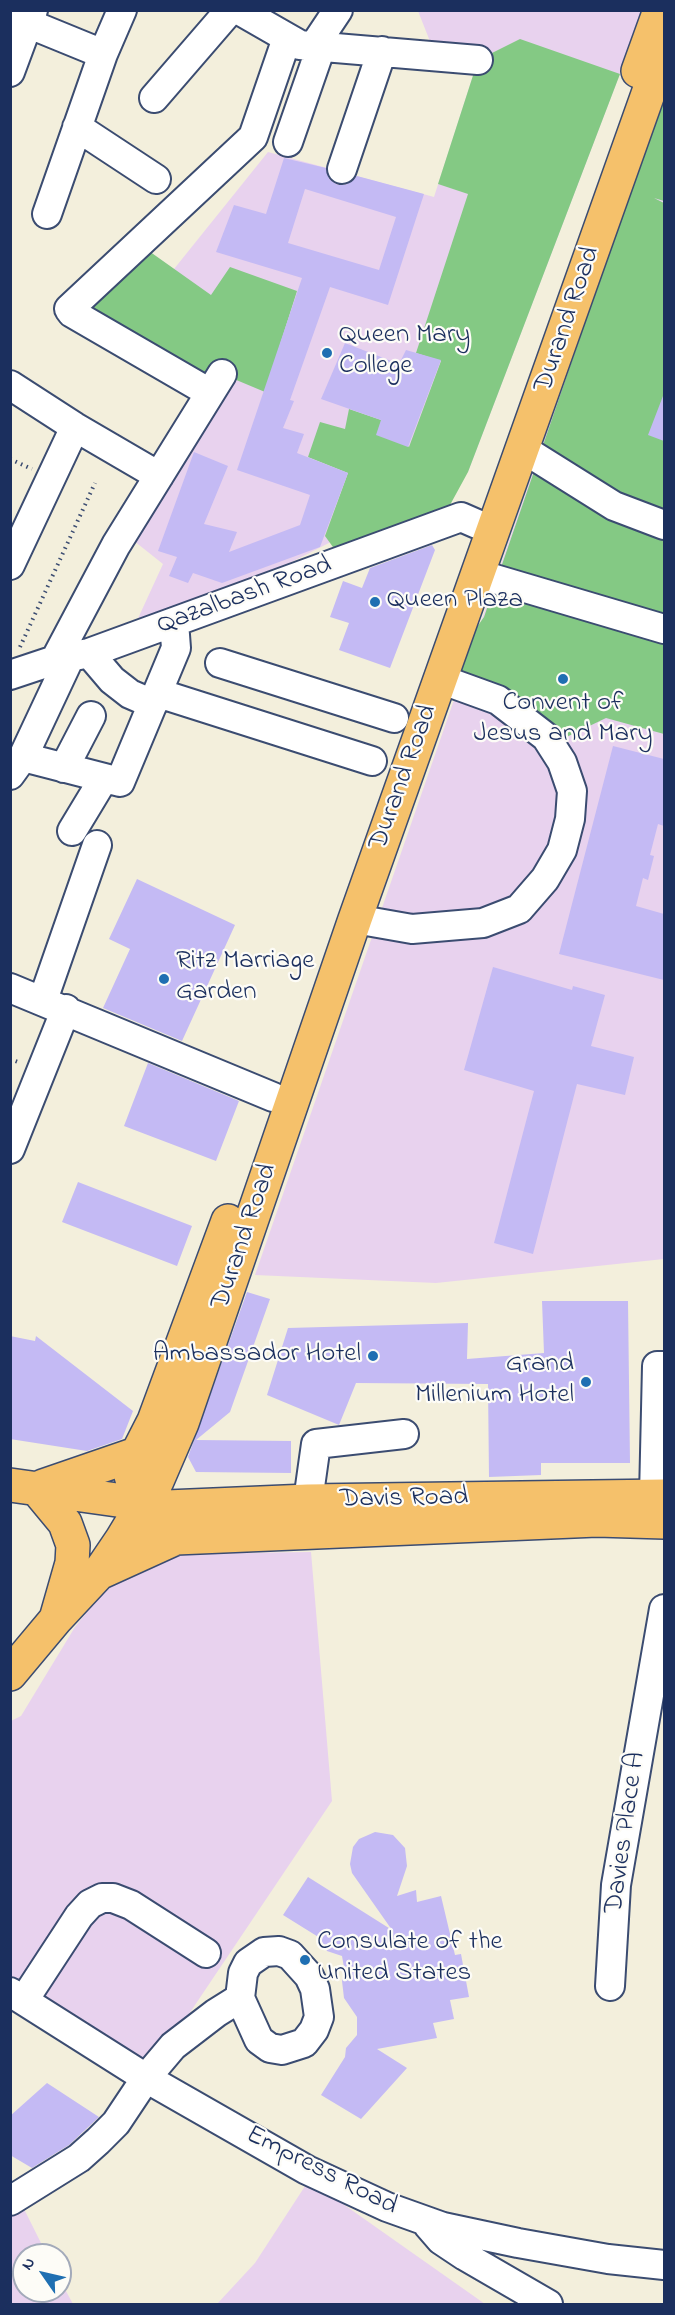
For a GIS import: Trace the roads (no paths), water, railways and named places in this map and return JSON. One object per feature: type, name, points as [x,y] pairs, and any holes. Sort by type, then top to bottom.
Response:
[{"type":"main road","name":"Durand Road","points":[[143,1505],[131,1476],[136,1454],[154,1421],[273,1097],[660,10]]},
{"type":"main road","name":"Durand Road","points":[[10,1674],[56,1619],[99,1573],[157,1481],[182,1423],[440,679],[664,49]]},
{"type":"main road","points":[[23,1486],[136,1454]]},
{"type":"main road","name":"Davis Road","points":[[23,1486],[167,1507],[308,1502],[661,1505]]},
{"type":"main road","points":[[23,1486],[65,1523],[73,1545],[71,1574],[56,1619]]},
{"type":"main road","points":[[143,1505],[154,1527],[176,1538]]},
{"type":"main road","name":"Davis Road","points":[[99,1573],[176,1538],[597,1520],[661,1505]]},
{"type":"street","points":[[47,214],[103,54],[122,10]]},
{"type":"street","points":[[154,98],[230,10]]},
{"type":"street","points":[[288,142],[317,46],[338,10]]},
{"type":"street","points":[[254,14],[300,45],[478,60]]},
{"type":"street","points":[[10,72],[24,17],[103,54]]},
{"type":"street","points":[[112,780],[64,768],[16,766],[72,657],[116,545],[216,384],[72,313],[69,309],[253,137],[287,38]]},
{"type":"street","points":[[342,169],[382,51]]},
{"type":"street","points":[[77,128],[156,179]]},
{"type":"street","points":[[10,385],[75,427],[159,476]]},
{"type":"street","points":[[10,565],[75,427]]},
{"type":"street","points":[[523,449],[614,506],[664,525]]},
{"type":"street","name":"Qazalbash Road","points":[[13,666],[72,657],[460,517],[477,524]]},
{"type":"street","points":[[478,574],[664,629]]},
{"type":"street","points":[[72,831],[112,780],[155,699],[176,648],[174,622]]},
{"type":"street","points":[[72,657],[112,680],[130,694],[155,699],[372,761]]},
{"type":"street","points":[[220,663],[394,718]]},
{"type":"street","points":[[356,919],[412,929],[483,923],[519,909],[544,879],[561,850],[570,819],[572,791],[562,762],[546,737],[498,700],[440,679]]},
{"type":"street","points":[[64,768],[91,716]]},
{"type":"street","points":[[10,1149],[54,1004],[98,845]]},
{"type":"street","points":[[10,988],[54,1004],[273,1097]]},
{"type":"street","points":[[661,1505],[657,1366],[664,1366]]},
{"type":"street","points":[[308,1502],[316,1444],[404,1434]]},
{"type":"street","name":"Davies Place A","points":[[610,1986],[615,1885],[664,1609]]},
{"type":"street","points":[[17,1996],[79,1916],[90,1904],[102,1898],[113,1898],[131,1905],[206,1953]]},
{"type":"street","name":"Empress Road","points":[[17,1996],[146,2078],[307,2170],[387,2207],[425,2221],[529,2245],[608,2259],[664,2265]]},
{"type":"street","points":[[10,2201],[79,2158],[116,2123],[146,2078],[180,2040],[240,1998]]},
{"type":"street","points":[[425,2221],[441,2240],[548,2304]]},
{"type":"place","name":"Queen Mary College","points":[[327,353]]},
{"type":"place","name":"Queen Plaza","points":[[375,602]]},
{"type":"place","name":"Convent of Jesus and Mary","points":[[563,679]]},
{"type":"place","name":"Ritz Marriage Garden","points":[[164,979]]},
{"type":"place","name":"Ambassador Hotel","points":[[373,1356]]},
{"type":"place","name":"Grand Millenium Hotel","points":[[586,1382]]},
{"type":"place","name":"Consulate of the United States","points":[[305,1960]]}]
